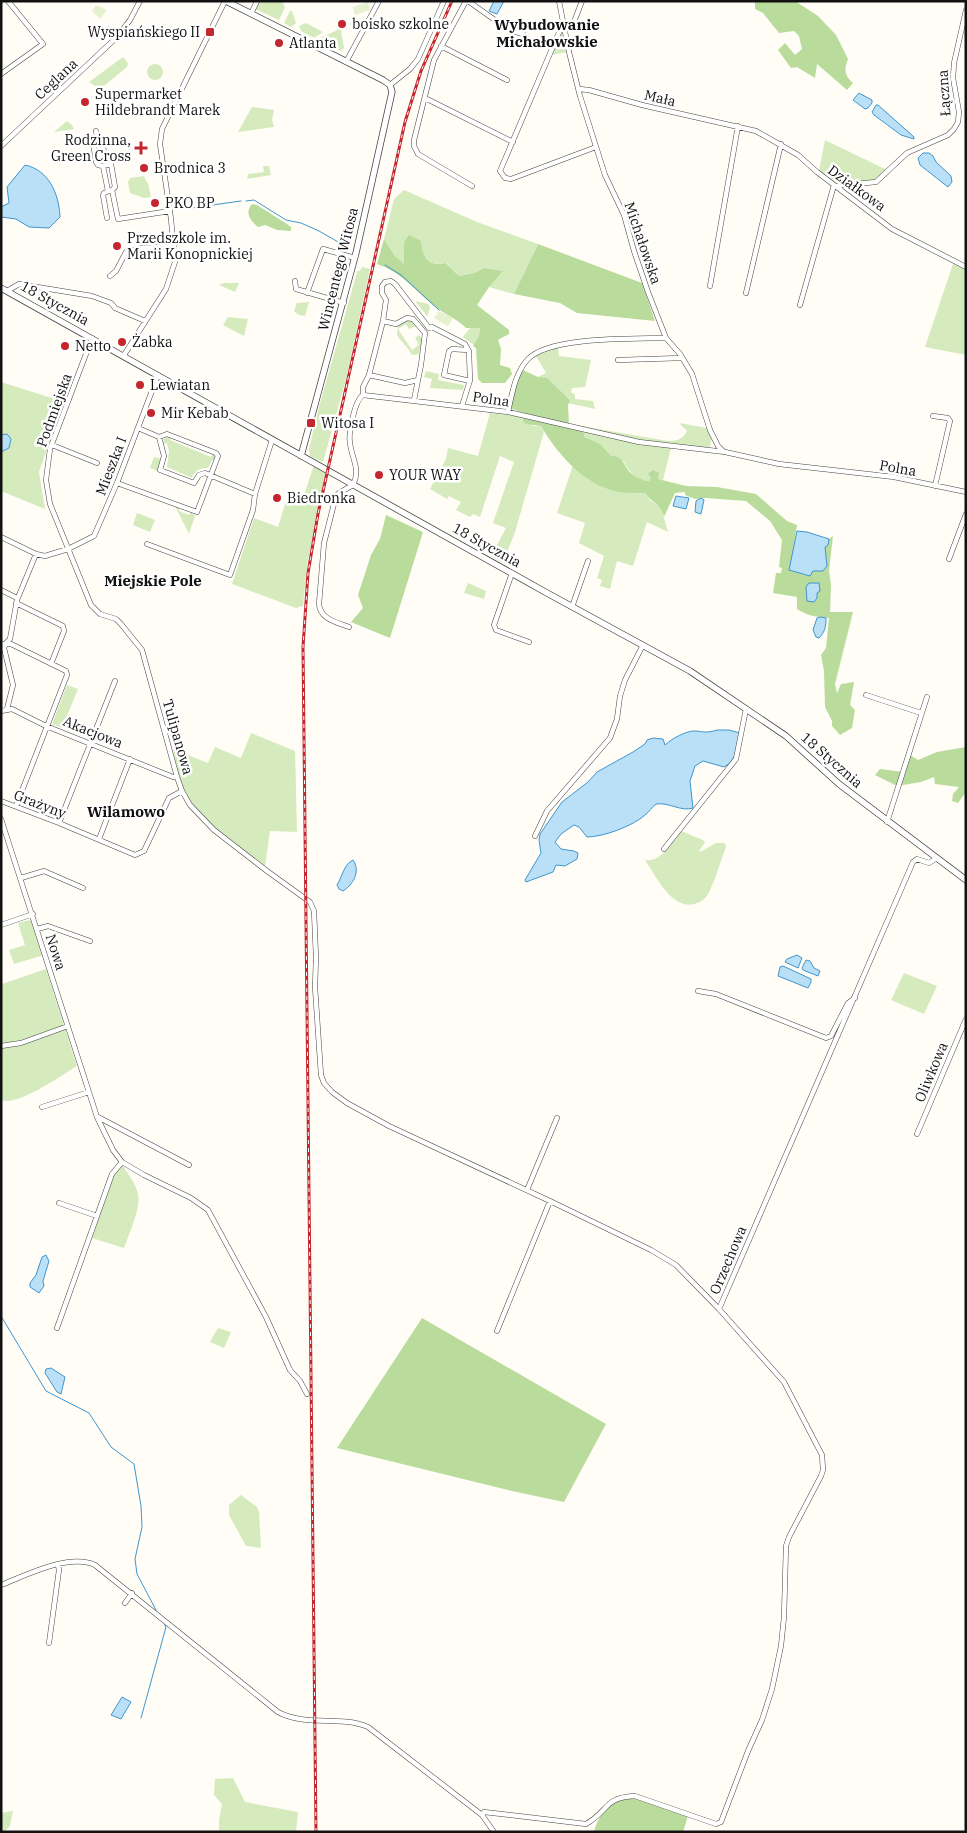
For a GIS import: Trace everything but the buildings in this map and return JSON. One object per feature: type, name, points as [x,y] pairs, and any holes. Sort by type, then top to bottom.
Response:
[{"type":"street","points":[[1,74],[43,44],[8,1]]},
{"type":"street","name":"Ceglana","points":[[1,146],[117,38],[130,20],[140,1]]},
{"type":"street","points":[[124,355],[171,278],[175,262],[160,144],[162,129],[225,1],[390,85],[410,69],[418,59],[444,1]]},
{"type":"street","points":[[250,14],[257,1]]},
{"type":"street","points":[[346,62],[379,1]]},
{"type":"street","points":[[472,186],[418,154],[414,146],[434,60],[467,1],[508,30],[523,34]]},
{"type":"street","name":"Michałowska","points":[[559,1],[578,89],[605,175],[624,214],[645,284],[666,338],[692,374],[710,430],[715,440],[725,452]]},
{"type":"street","points":[[574,22],[582,1]]},
{"type":"street","name":"Łączna","points":[[834,186],[876,182],[907,153],[948,135],[954,129],[958,122],[959,112],[954,78],[954,63],[966,10]]},
{"type":"street","points":[[564,22],[500,171],[505,178],[511,179],[596,147]]},
{"type":"street","points":[[441,46],[507,80]]},
{"type":"street","name":"Wincentego Witosa","points":[[301,456],[355,258],[391,96],[390,85]]},
{"type":"street","name":"Mała","points":[[578,89],[589,90],[674,113],[737,126]]},
{"type":"street","points":[[425,98],[513,142]]},
{"type":"street","points":[[710,286],[737,126]]},
{"type":"street","name":"Działkowa","points":[[737,126],[756,131],[798,154],[834,186],[903,236],[966,267]]},
{"type":"street","points":[[96,131],[98,141]]},
{"type":"street","points":[[104,165],[96,162],[93,142],[102,140],[104,165],[118,219],[170,211]]},
{"type":"street","points":[[746,293],[781,144]]},
{"type":"street","points":[[800,304],[834,186]]},
{"type":"street","points":[[107,218],[103,195],[110,191]]},
{"type":"street","points":[[110,276],[116,271],[126,252],[142,248],[174,246]]},
{"type":"street","points":[[307,293],[322,249],[355,258]]},
{"type":"street","points":[[296,281],[296,289],[344,303]]},
{"type":"street","points":[[349,627],[324,617],[320,610],[324,543],[336,496],[353,485],[357,473],[350,436],[358,399],[363,395],[363,387],[369,375],[383,322],[386,300],[382,293],[382,286],[385,282],[396,284],[429,328],[432,327],[465,344],[468,350],[471,373],[462,406]]},
{"type":"street","points":[[7,291],[19,284],[92,296],[111,303],[115,308],[145,321]]},
{"type":"street","name":"18 Stycznia","points":[[1,288],[690,672],[796,745],[839,784],[966,880]]},
{"type":"street","points":[[383,322],[396,324],[407,318],[413,319],[425,333],[414,400]]},
{"type":"street","name":"Podmiejska","points":[[68,549],[50,504],[47,491],[47,467],[52,445],[92,338]]},
{"type":"street","points":[[508,412],[515,382],[528,358],[541,351],[564,343],[666,338]]},
{"type":"street","points":[[461,342],[462,350]]},
{"type":"street","points":[[468,350],[452,349],[449,351],[444,375],[470,381]]},
{"type":"street","points":[[618,360],[682,358]]},
{"type":"street","points":[[369,375],[405,383],[418,380]]},
{"type":"street","name":"Mieszka I","points":[[36,554],[51,555],[94,536],[117,484],[158,376]]},
{"type":"street","name":"Polna","points":[[363,395],[508,412],[639,442],[725,452],[779,464],[894,478],[966,492]]},
{"type":"street","points":[[933,416],[948,418],[950,421],[935,486]]},
{"type":"street","points":[[117,484],[197,512],[211,475],[218,456],[216,453],[167,434],[159,437],[138,428]]},
{"type":"street","points":[[159,437],[164,456],[160,470],[194,483],[201,474],[211,475],[255,494]]},
{"type":"street","points":[[147,544],[230,575],[253,510],[255,494],[272,440]]},
{"type":"street","points":[[708,450],[715,440]]},
{"type":"street","points":[[52,445],[96,463]]},
{"type":"street","points":[[949,559],[966,514]]},
{"type":"street","points":[[1,537],[36,554],[16,601],[10,639],[3,644]]},
{"type":"street","name":"Tulipanowa","points":[[68,549],[94,610],[121,624],[142,650],[177,777],[190,805],[214,830],[267,872],[310,902],[314,911],[315,988],[321,1075],[324,1083],[332,1092]]},
{"type":"street","points":[[572,607],[588,561]]},
{"type":"street","points":[[512,574],[494,625],[496,630],[529,642]]},
{"type":"street","points":[[1,590],[16,601],[63,626],[64,631],[52,664]]},
{"type":"street","points":[[3,644],[11,644],[66,671],[67,675],[16,806]]},
{"type":"street","points":[[1,711],[7,709],[13,685],[3,644]]},
{"type":"street","points":[[534,836],[547,811],[610,738],[617,719],[620,696],[625,680],[643,645]]},
{"type":"street","points":[[59,823],[115,681]]},
{"type":"street","points":[[866,695],[922,712]]},
{"type":"street","points":[[887,822],[927,697]]},
{"type":"street","name":"Akacjowa","points":[[7,709],[12,708],[46,726],[177,777]]},
{"type":"street","points":[[664,849],[736,759],[746,709]]},
{"type":"street","points":[[99,839],[130,759]]},
{"type":"street","name":"Grażyny","points":[[1,801],[135,855],[144,851],[169,798],[182,791]]},
{"type":"street","name":"Nowa","points":[[1,819],[97,1116],[113,1150],[122,1162]]},
{"type":"street","name":"Orzechowa","points":[[332,1092],[347,1103],[389,1126],[651,1250],[676,1265],[719,1309],[843,1020],[855,998],[912,862],[917,859],[928,863],[937,858]]},
{"type":"street","points":[[21,878],[44,871],[83,888]]},
{"type":"street","points":[[1,924],[33,914]]},
{"type":"street","points":[[37,929],[48,926],[90,941]]},
{"type":"street","points":[[698,991],[716,994],[826,1038],[831,1036],[848,1003],[855,998]]},
{"type":"street","name":"Oliwkowa","points":[[917,1134],[966,1019]]},
{"type":"street","points":[[1,1046],[21,1042],[68,1026]]},
{"type":"street","points":[[42,1107],[89,1092]]},
{"type":"street","points":[[97,1116],[189,1165]]},
{"type":"street","points":[[527,1190],[557,1118]]},
{"type":"street","points":[[58,1328],[112,1174],[122,1162],[190,1198],[208,1210],[266,1317],[290,1370],[307,1394]]},
{"type":"street","points":[[496,1331],[550,1201]]},
{"type":"street","points":[[58,1203],[97,1216]]},
{"type":"street","points":[[482,1815],[484,1812],[586,1824],[595,1819],[612,1800],[635,1796],[716,1824],[721,1822],[762,1720],[772,1689],[781,1646],[784,1617],[786,1546],[821,1476],[823,1463],[818,1446],[784,1382],[719,1309]]},
{"type":"street","points":[[1,1585],[58,1565],[76,1561],[89,1562],[103,1570],[278,1712],[290,1718],[354,1722],[368,1727],[482,1815],[494,1832]]},
{"type":"street","points":[[49,1643],[59,1570],[58,1565]]},
{"type":"street","points":[[125,1602],[132,1594]]},
{"type":"green space","points":[[259,1],[282,1],[285,7],[279,20],[255,9]]},
{"type":"green space","points":[[755,1],[795,1],[818,16],[836,35],[848,59],[846,72],[853,83],[847,90],[817,64],[815,78],[797,67],[791,68],[778,50],[785,43],[795,55],[802,49],[799,36],[794,31],[779,33],[763,13],[755,9]]},
{"type":"green space","points":[[368,2],[370,10],[355,15],[353,7]]},
{"type":"green space","points":[[96,5],[107,10],[100,19],[92,11]]},
{"type":"green space","points":[[290,11],[292,11],[296,23],[291,27],[284,23]]},
{"type":"green space","points":[[306,23],[323,32],[314,38],[301,31],[299,26]]},
{"type":"green space","points":[[562,28],[568,52],[550,55]]},
{"type":"green space","points":[[340,29],[344,48],[341,51],[318,39]]},
{"type":"green space","points":[[123,57],[128,63],[127,67],[100,89],[89,82]]},
{"type":"green space","points":[[155,64],[161,66],[163,72],[161,78],[155,80],[149,78],[147,72],[149,66]]},
{"type":"green space","points":[[252,107],[274,110],[272,120],[274,127],[238,132]]},
{"type":"green space","points":[[67,121],[74,129],[54,132]]},
{"type":"green space","points":[[825,140],[887,170],[875,180],[836,184],[819,171]]},
{"type":"green space","points":[[263,166],[269,166],[271,175],[247,179],[248,174],[264,172]]},
{"type":"green space","points":[[144,176],[148,183],[151,197],[144,198],[130,193],[128,182],[130,178]]},
{"type":"green space","points":[[404,190],[477,222],[538,244],[514,294],[489,287],[502,271],[484,268],[474,273],[459,276],[447,263],[435,264],[428,260],[423,252],[421,241],[404,242],[405,265],[395,256],[384,239],[394,199]]},
{"type":"green space","points":[[252,204],[257,205],[287,224],[291,227],[291,231],[277,230],[265,225],[258,227],[249,214]]},
{"type":"green space","points":[[409,235],[421,241],[423,252],[428,260],[435,264],[446,263],[459,276],[474,273],[484,268],[503,271],[477,305],[509,330],[509,334],[498,340],[501,349],[500,365],[510,368],[512,374],[505,383],[482,383],[478,379],[476,348],[473,346],[479,336],[480,328],[466,328],[437,308],[401,277],[377,264],[384,239],[395,256],[404,264],[404,242]]},
{"type":"green space","points":[[538,244],[642,283],[655,321],[577,313],[560,303],[514,294]]},
{"type":"green space","points":[[953,264],[966,270],[966,355],[925,347]]},
{"type":"green space","points":[[362,267],[370,269],[346,379],[323,462],[310,456],[309,449],[357,271],[360,271]]},
{"type":"green space","points":[[239,283],[235,292],[219,285]]},
{"type":"green space","points":[[415,301],[428,304],[430,307],[427,316]]},
{"type":"green space","points":[[309,302],[305,316],[299,315],[294,311],[297,303]]},
{"type":"green space","points":[[439,311],[453,318],[448,326],[434,318]]},
{"type":"green space","points":[[228,317],[248,319],[244,336],[223,325]]},
{"type":"green space","points":[[410,319],[416,326],[409,329],[406,324],[398,329],[412,350],[419,345],[415,338],[419,335],[423,340],[423,348],[420,348],[419,354],[412,355],[397,335],[398,325]]},
{"type":"green space","points":[[470,328],[480,328],[479,336],[474,345],[463,337]]},
{"type":"green space","points":[[558,347],[559,356],[591,360],[585,387],[572,388],[571,392],[575,395],[575,399],[593,401],[595,409],[568,403],[570,399],[556,386],[538,377],[546,373],[536,356]]},
{"type":"green space","points":[[523,370],[538,377],[547,378],[570,400],[568,405],[569,424],[541,419],[510,408],[516,382]]},
{"type":"green space","points":[[426,371],[439,374],[438,380],[464,385],[463,390],[430,388],[432,379],[424,377]]},
{"type":"green space","points":[[1,382],[61,401],[63,404],[39,472],[45,509],[1,491],[1,451],[3,451],[7,434],[1,435]]},
{"type":"green space","points":[[490,413],[524,417],[533,426],[541,426],[544,432],[515,532],[503,563],[491,556],[506,528],[493,523],[514,462],[500,456],[480,517],[473,514],[470,517],[456,510],[461,502],[449,496],[447,499],[430,489],[446,459],[448,448],[478,456]]},
{"type":"green space","points":[[524,417],[584,432],[584,437],[600,444],[611,456],[620,459],[632,474],[644,480],[649,481],[651,478],[648,474],[653,470],[659,473],[658,479],[686,486],[717,487],[756,494],[787,521],[797,525],[790,570],[813,571],[827,566],[825,547],[833,536],[829,571],[831,585],[830,612],[853,612],[835,684],[837,693],[841,684],[854,682],[850,705],[855,710],[852,728],[840,735],[832,726],[832,721],[825,707],[824,671],[821,655],[826,648],[829,618],[812,616],[797,609],[797,597],[773,593],[776,573],[781,573],[782,568],[779,567],[782,540],[770,521],[746,501],[695,499],[685,495],[685,492],[675,493],[664,517],[658,506],[645,493],[615,491],[600,486],[580,473],[554,446],[541,426],[526,424],[523,421]]},
{"type":"green space","points":[[679,423],[707,428],[712,438],[710,446],[706,449],[639,440],[569,424],[674,441],[684,436],[687,431]]},
{"type":"green space","points":[[584,432],[638,444],[671,448],[663,480],[651,478],[649,481],[645,481],[637,478],[624,462],[611,456],[584,437]]},
{"type":"green space","points":[[171,437],[170,440],[211,457],[213,454],[215,455],[215,460],[212,460],[208,468],[196,471],[192,478],[167,467],[169,452],[167,443],[163,444],[164,438]]},
{"type":"green space","points":[[154,457],[162,459],[158,471],[150,468]]},
{"type":"green space","points":[[314,465],[326,473],[307,565],[303,606],[296,608],[232,584],[254,518],[278,527],[285,504],[303,498]]},
{"type":"green space","points":[[573,465],[606,488],[622,492],[645,493],[650,500],[661,508],[668,532],[647,522],[633,566],[617,561],[610,589],[600,586],[602,580],[597,578],[604,556],[579,543],[585,523],[557,513]]},
{"type":"green space","points":[[175,506],[179,508],[179,511],[189,515],[191,512],[195,516],[189,534]]},
{"type":"green space","points":[[137,513],[155,520],[150,532],[133,525]]},
{"type":"green space","points":[[386,515],[423,532],[390,638],[351,622],[363,608],[358,595],[371,555],[380,539]]},
{"type":"green space","points":[[468,583],[486,591],[484,599],[464,593]]},
{"type":"green space","points":[[67,685],[78,689],[62,728],[52,724]]},
{"type":"green space","points":[[251,733],[295,751],[297,832],[270,831],[265,867],[218,831],[195,809],[181,787],[173,749],[208,763],[215,747],[241,758]]},
{"type":"green space","points":[[966,747],[966,792],[958,803],[952,801],[953,794],[959,787],[935,784],[934,777],[921,782],[897,786],[875,775],[880,769],[904,772],[910,755],[918,760],[937,752]]},
{"type":"green space","points":[[681,831],[705,842],[700,852],[716,843],[725,843],[726,847],[707,895],[700,902],[688,905],[680,903],[666,891],[645,860],[651,860],[661,855]]},
{"type":"green space","points":[[30,920],[33,923],[44,955],[14,964],[9,950],[25,945],[18,923]]},
{"type":"green space","points":[[46,969],[77,1066],[28,1095],[8,1101],[1,1100],[2,984]]},
{"type":"green space","points":[[904,973],[937,986],[924,1014],[891,1000]]},
{"type":"green space","points":[[119,1166],[123,1166],[132,1179],[138,1194],[138,1206],[124,1248],[92,1238]]},
{"type":"green space","points":[[422,1318],[606,1424],[564,1502],[337,1448]]},
{"type":"green space","points":[[218,1328],[231,1332],[224,1348],[210,1342]]},
{"type":"green space","points":[[241,1495],[257,1507],[259,1512],[261,1548],[246,1546],[229,1515],[229,1505]]},
{"type":"green space","points":[[233,1778],[245,1802],[298,1812],[296,1832],[219,1832],[222,1804],[214,1795],[215,1779]]},
{"type":"green space","points":[[624,1798],[635,1798],[688,1816],[683,1832],[594,1832],[598,1821],[605,1811],[614,1803]]},
{"type":"green space","points":[[13,1811],[10,1826],[4,1832],[1,1832],[1,1813]]},
{"type":"water","points":[[494,1],[504,1],[497,14],[489,11]]},
{"type":"water","points":[[859,93],[872,100],[868,108],[865,109],[853,100]]},
{"type":"water","points":[[876,105],[914,139],[901,135],[874,115],[872,112]]},
{"type":"water","points":[[923,153],[929,153],[933,156],[936,162],[951,176],[952,182],[948,187],[920,165],[918,158]]},
{"type":"water","points":[[25,165],[40,172],[51,184],[55,192],[60,217],[49,228],[29,227],[16,219],[1,217],[1,207],[9,203],[7,187]]},
{"type":"water","points":[[7,434],[11,439],[9,448],[1,451],[1,435]]},
{"type":"water","points":[[676,496],[689,498],[686,509],[673,506]]},
{"type":"water","points":[[701,498],[704,500],[701,514],[695,512],[696,501]]},
{"type":"water","points":[[797,531],[829,539],[828,545],[825,547],[827,566],[823,571],[813,571],[810,576],[789,570]]},
{"type":"water","points":[[809,583],[819,583],[820,591],[817,593],[817,598],[814,602],[807,601],[806,587]]},
{"type":"water","points":[[817,618],[826,618],[826,624],[819,638],[816,637],[813,630]]},
{"type":"water","points":[[729,730],[740,733],[736,752],[732,761],[724,767],[703,761],[695,766],[690,781],[693,808],[684,809],[666,804],[656,804],[640,819],[626,827],[594,837],[587,837],[579,827],[574,825],[561,834],[555,842],[561,849],[578,853],[577,859],[565,866],[556,865],[553,872],[526,882],[525,880],[541,853],[540,834],[562,802],[588,782],[597,772],[633,752],[645,744],[647,740],[653,738],[663,739],[665,745],[684,733]]},
{"type":"water","points":[[353,860],[356,869],[355,877],[343,891],[337,885],[345,868]]},
{"type":"water","points":[[797,955],[802,958],[798,968],[785,962],[787,959]]},
{"type":"water","points":[[806,960],[810,961],[814,968],[820,971],[818,976],[803,970],[802,968]]},
{"type":"water","points":[[783,966],[811,979],[808,988],[778,976],[780,967]]},
{"type":"water","points":[[46,1255],[49,1261],[43,1281],[44,1286],[39,1293],[30,1287],[30,1283],[36,1275],[42,1257]]},
{"type":"water","points":[[51,1368],[65,1377],[61,1394],[57,1392],[45,1373],[46,1369]]},
{"type":"water","points":[[122,1697],[131,1702],[121,1719],[111,1715]]},
{"type":"waterway","points":[[246,201],[254,200],[286,220],[301,223],[347,247]]},
{"type":"waterway","points":[[184,209],[241,201]]},
{"type":"waterway","points":[[385,265],[401,275],[439,310]]},
{"type":"waterway","points":[[1,1316],[46,1391],[89,1413],[111,1447],[134,1464],[141,1506],[142,1527],[135,1559],[137,1574],[156,1610]]},
{"type":"waterway","points":[[141,1718],[166,1627],[164,1623]]},
{"type":"railway","points":[[316,1832],[303,647],[308,573],[318,514],[405,122],[421,71],[452,1]]},
{"type":"place","name":"boisko szkolne","points":[[342,24]]},
{"type":"place","name":"Wyspiańskiego II","points":[[210,32]]},
{"type":"place","name":"Atlanta","points":[[279,43]]},
{"type":"place","name":"Supermarket Hildebrandt Marek","points":[[85,102]]},
{"type":"place","name":"Rodzinna, Green Cross","points":[[141,148]]},
{"type":"place","name":"Brodnica 3","points":[[144,168]]},
{"type":"place","name":"PKO BP","points":[[155,203]]},
{"type":"place","name":"Przedszkole im. Marii Konopnickiej","points":[[117,246]]},
{"type":"place","name":"Żabka","points":[[122,342]]},
{"type":"place","name":"Netto","points":[[65,346]]},
{"type":"place","name":"Lewiatan","points":[[140,385]]},
{"type":"place","name":"Mir Kebab","points":[[151,413]]},
{"type":"place","name":"Witosa I","points":[[311,423]]},
{"type":"place","name":"YOUR WAY","points":[[379,475]]},
{"type":"place","name":"Biedronka","points":[[277,498]]},
{"type":"district","name":"Wybudowanie Michałowskie","points":[[547,32]]},
{"type":"district","name":"Miejskie Pole","points":[[153,580]]},
{"type":"district","name":"Wilamowo","points":[[126,811]]}]
